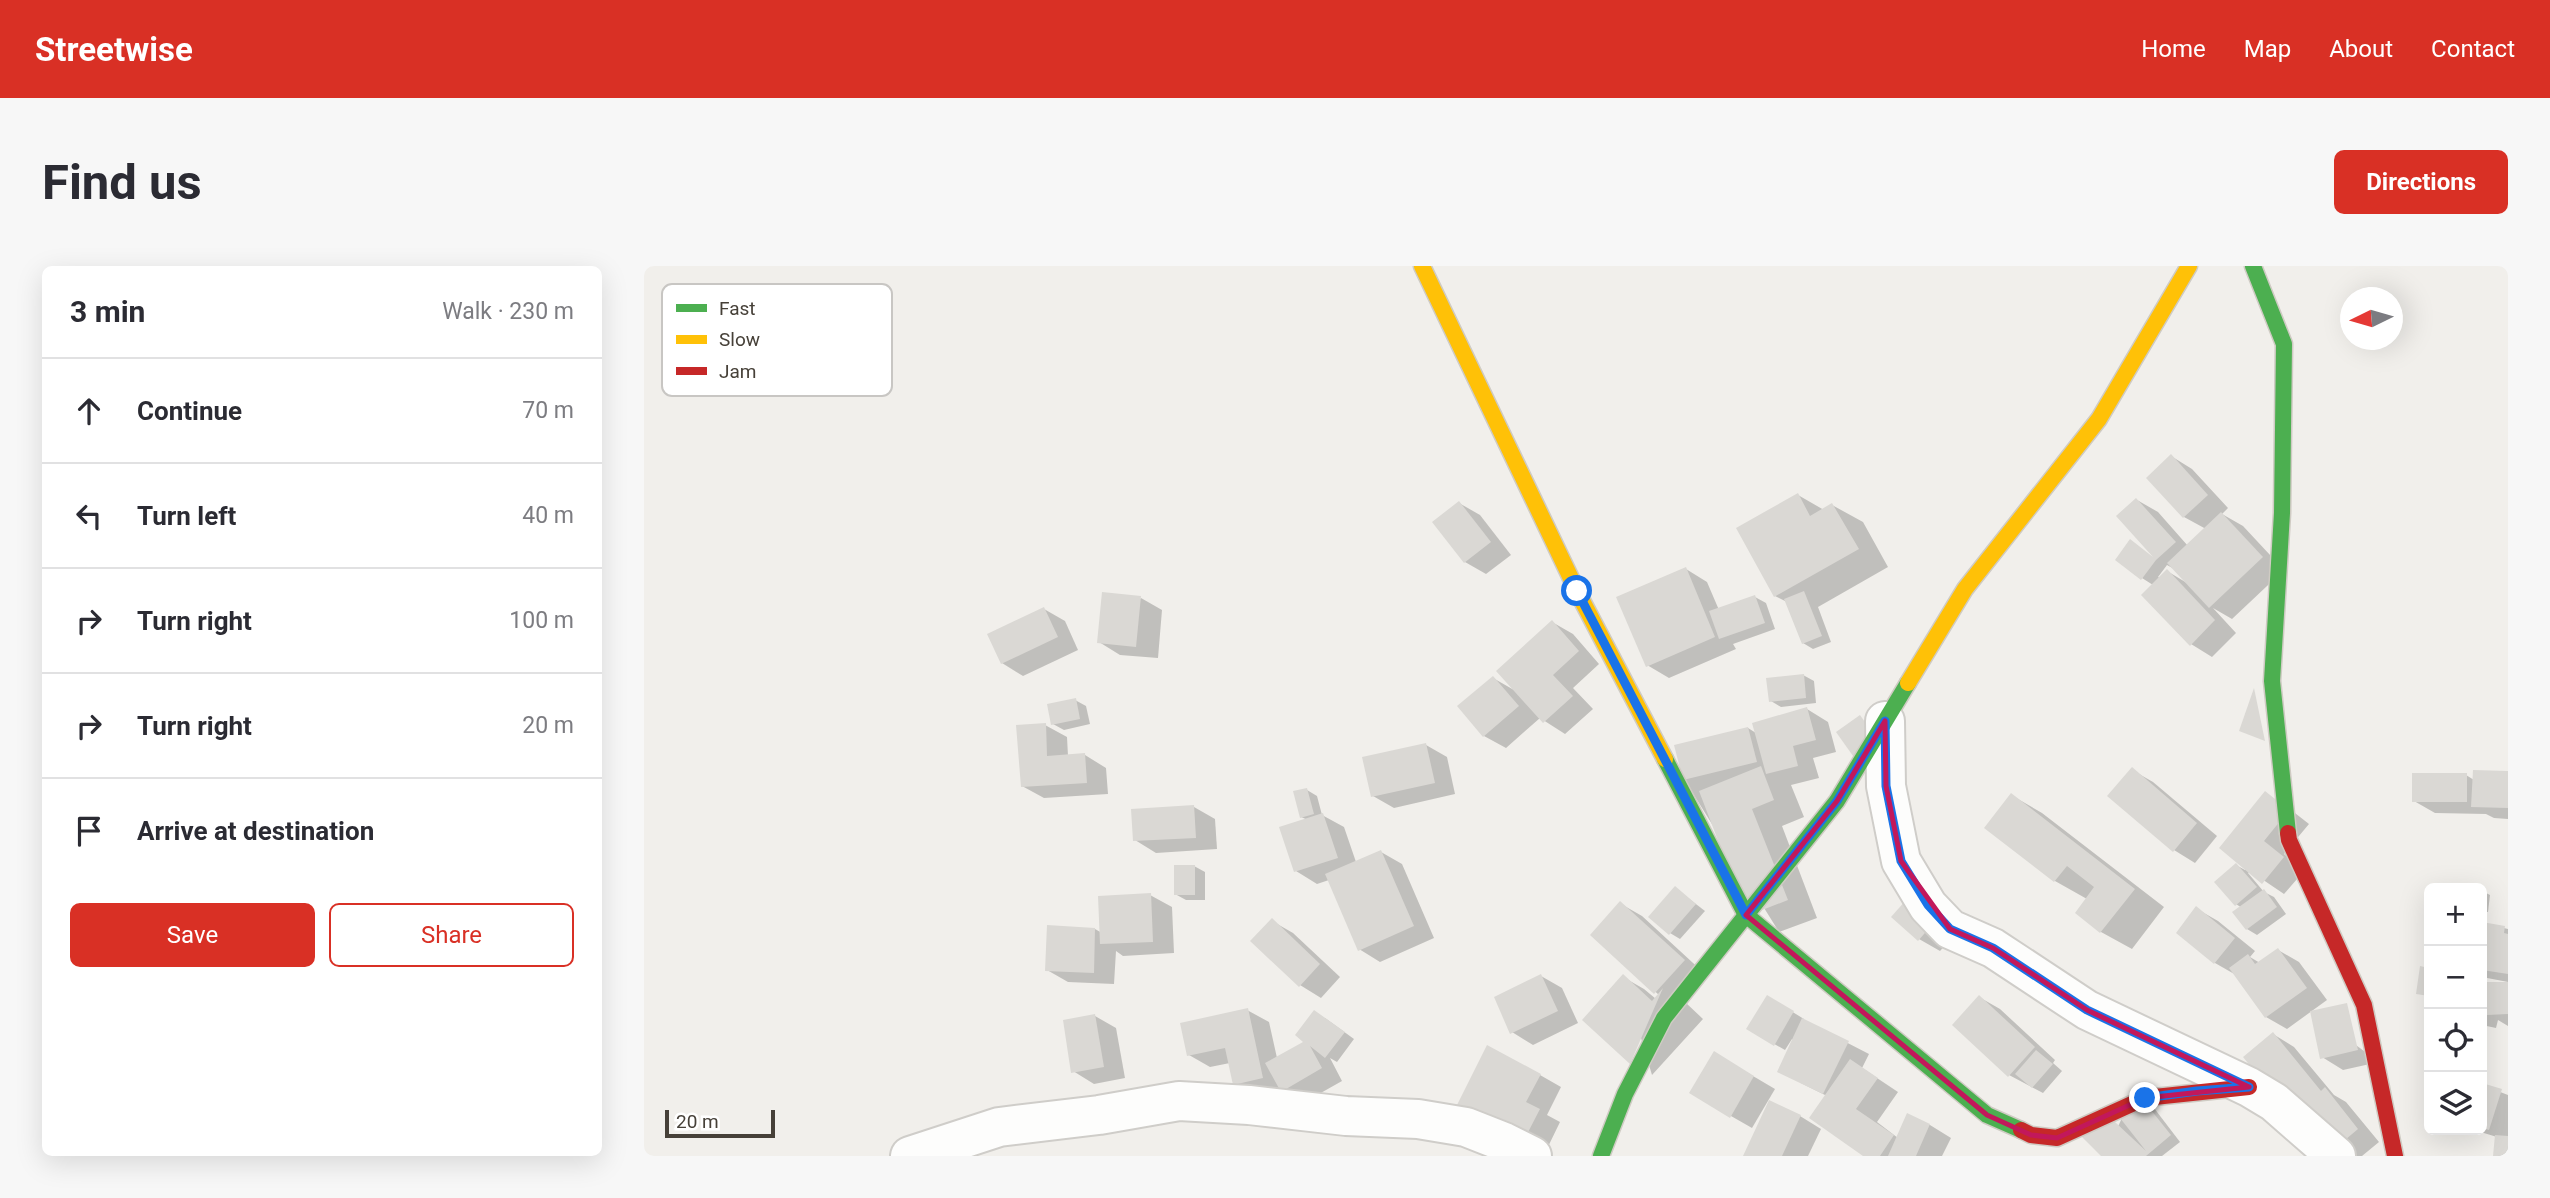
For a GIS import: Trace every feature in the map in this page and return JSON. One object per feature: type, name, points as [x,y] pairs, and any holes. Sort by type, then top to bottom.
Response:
[{"type":"street","points":[[1422,266],[1577,591],[1746,915],[1987,1115],[2038,1146],[2145,1098],[2249,1087]]},
{"type":"street","points":[[1601,1156],[1625,1094],[1664,1018],[1837,801],[1965,589],[2099,419],[2189,266]]},
{"type":"street","points":[[2253,266],[2284,344],[2282,513],[2273,681],[2289,840],[2364,1005],[2395,1156]]},
{"type":"street","points":[[1885,721],[1886,786],[1901,861],[1928,905],[1950,929],[1993,948],[2087,1010],[2249,1087],[2274,1102],[2336,1156]]},
{"type":"street","points":[[910,1156],[999,1127],[1099,1115],[1179,1101],[1249,1105],[1346,1116],[1418,1119],[1466,1127],[1532,1156]]},
{"type":"highlighted area","points":[[1885,721],[1886,786],[1901,861],[1950,929],[1993,948],[2087,1010],[2249,1087],[2145,1098],[2057,1138],[2031,1135],[1987,1115],[1746,915],[1837,801]]},
{"type":"building","points":[[2171,454],[2208,495],[2183,518],[2146,478]]},
{"type":"building","points":[[1798,493],[1810,516],[1832,503],[1859,549],[1774,597],[1736,528]]},
{"type":"building","points":[[2136,498],[2176,542],[2156,560],[2141,580],[2115,560],[2130,539],[2153,557],[2116,516]]},
{"type":"building","points":[[1459,501],[1491,542],[1464,563],[1432,522]]},
{"type":"building","points":[[2221,512],[2263,557],[2209,608],[2167,563]]},
{"type":"building","points":[[1686,567],[1715,637],[1646,667],[1616,597]]},
{"type":"building","points":[[2167,569],[2215,620],[2190,646],[2141,595]]},
{"type":"building","points":[[1804,591],[1822,636],[1802,644],[1784,599]]},
{"type":"building","points":[[1102,592],[1141,596],[1136,647],[1097,643]]},
{"type":"building","points":[[1755,595],[1765,623],[1719,639],[1709,611]]},
{"type":"building","points":[[1044,607],[1058,637],[1001,664],[987,634]]},
{"type":"building","points":[[1552,620],[1579,651],[1553,675],[1573,696],[1543,723],[1496,671]]},
{"type":"building","points":[[1804,674],[1806,698],[1769,702],[1766,678]]},
{"type":"building","points":[[1493,676],[1519,706],[1483,737],[1457,706]]},
{"type":"building","points":[[2254,688],[2265,741],[2239,731]]},
{"type":"building","points":[[1076,698],[1080,719],[1051,725],[1047,704]]},
{"type":"building","points":[[1807,707],[1816,740],[1793,746],[1798,766],[1766,774],[1752,723]]},
{"type":"building","points":[[1860,715],[1881,745],[1858,763],[1836,732]]},
{"type":"building","points":[[1046,723],[1047,756],[1085,753],[1087,783],[1021,787],[1016,725]]},
{"type":"building","points":[[1748,727],[1757,762],[1683,780],[1674,745]]},
{"type":"building","points":[[1426,743],[1435,783],[1371,797],[1362,757]]},
{"type":"building","points":[[1761,766],[1774,800],[1752,809],[1788,900],[1747,916],[1699,791]]},
{"type":"building","points":[[2132,767],[2197,823],[2173,852],[2107,796]]},
{"type":"building","points":[[2473,770],[2508,771],[2508,808],[2471,807]]},
{"type":"building","points":[[2412,773],[2467,773],[2467,802],[2412,802]]},
{"type":"building","points":[[1307,788],[1314,814],[1300,818],[1293,791]]},
{"type":"building","points":[[2265,791],[2289,810],[2264,841],[2284,857],[2262,884],[2219,848]]},
{"type":"building","points":[[2011,793],[2135,889],[2100,933],[2075,913],[2094,887],[2067,866],[2054,882],[1984,828]]},
{"type":"building","points":[[1194,805],[1196,838],[1133,841],[1131,809]]},
{"type":"building","points":[[1323,813],[1338,858],[1294,872],[1279,827]]},
{"type":"building","points":[[1381,850],[1414,926],[1358,951],[1325,874]]},
{"type":"building","points":[[2236,863],[2257,887],[2235,906],[2214,882]]},
{"type":"building","points":[[1174,865],[1195,865],[1195,895],[1174,895]]},
{"type":"building","points":[[1922,882],[1948,906],[1918,941],[1891,917]]},
{"type":"building","points":[[1675,886],[1696,904],[1669,935],[1648,917]]},
{"type":"building","points":[[2264,889],[2277,907],[2246,930],[2232,912]]},
{"type":"building","points":[[1151,893],[1153,942],[1100,944],[1098,896]]},
{"type":"building","points":[[1620,901],[1685,960],[1654,994],[1590,935]]},
{"type":"building","points":[[2196,906],[2235,938],[2214,964],[2176,933]]},
{"type":"building","points":[[1272,918],[1320,964],[1299,987],[1250,941]]},
{"type":"building","points":[[2487,923],[2505,926],[2504,933],[2508,934],[2508,974],[2487,971]]},
{"type":"building","points":[[1047,925],[1095,928],[1094,973],[1045,971]]},
{"type":"building","points":[[2278,948],[2307,988],[2265,1018],[2229,968],[2248,954],[2255,964]]},
{"type":"building","points":[[2420,966],[2424,967],[2424,995],[2416,994]]},
{"type":"building","points":[[1541,974],[1558,1011],[1510,1034],[1494,997]]},
{"type":"building","points":[[1623,974],[1652,1001],[1663,988],[1630,1064],[1582,1020]]},
{"type":"building","points":[[2487,982],[2508,982],[2508,1014],[2487,1015]]},
{"type":"building","points":[[1767,995],[1794,1011],[1774,1046],[1746,1029]]},
{"type":"building","points":[[1979,995],[2035,1047],[2008,1077],[1952,1025]]},
{"type":"building","points":[[2347,1003],[2358,1050],[2320,1059],[2310,1011]]},
{"type":"building","points":[[1248,1008],[1263,1078],[1233,1085],[1225,1048],[1187,1056],[1180,1023]]},
{"type":"building","points":[[1314,1010],[1345,1032],[1325,1058],[1310,1046],[1322,1068],[1281,1092],[1265,1063],[1303,1042],[1295,1035]]},
{"type":"building","points":[[1095,1014],[1104,1067],[1071,1073],[1063,1020]]},
{"type":"building","points":[[1802,1018],[1849,1041],[1823,1094],[1777,1072]]},
{"type":"building","points":[[2273,1032],[2321,1091],[2325,1087],[2358,1129],[2326,1156],[2323,1156],[2243,1057]]},
{"type":"building","points":[[1487,1045],[1541,1074],[1526,1102],[1540,1109],[1522,1144],[1455,1109]]},
{"type":"building","points":[[2036,1050],[2053,1064],[2032,1088],[2015,1074]]},
{"type":"building","points":[[1714,1051],[1754,1076],[1730,1118],[1689,1093]]},
{"type":"building","points":[[1850,1059],[1878,1078],[1856,1109],[1894,1135],[1880,1156],[1863,1156],[1809,1118]]},
{"type":"building","points":[[2487,1084],[2502,1089],[2487,1129]]},
{"type":"building","points":[[1769,1100],[1801,1115],[1782,1156],[1743,1156]]},
{"type":"building","points":[[2143,1100],[2171,1135],[2146,1156],[2101,1156],[2077,1132],[2100,1108],[2146,1151],[2120,1118]]},
{"type":"building","points":[[1907,1113],[1930,1124],[1916,1156],[1888,1156]]},
{"type":"building","points":[[2495,1135],[2508,1136],[2508,1156],[2493,1156]]},
{"type":"traffic: fast","points":[[2253,266],[2284,344],[2282,513],[2272,681],[2288,833]]},
{"type":"traffic: fast","points":[[1601,1156],[1625,1094],[1664,1018],[1837,801],[1908,683]]},
{"type":"traffic: fast","points":[[1665,759],[1746,915],[1987,1115],[2021,1130]]},
{"type":"traffic: slow","points":[[1422,266],[1577,591],[1665,759]]},
{"type":"traffic: slow","points":[[1908,683],[1965,589],[2099,419],[2189,266]]},
{"type":"traffic: jam","points":[[2288,833],[2364,1005],[2395,1156]]},
{"type":"traffic: jam","points":[[2021,1130],[2031,1135],[2057,1138],[2145,1098],[2249,1087]]},
{"type":"route","points":[[1577,591],[1746,915],[1837,801],[1885,721],[1886,786],[1901,861],[1928,905],[1950,929],[1993,948],[2087,1010],[2249,1087],[2145,1098]]}]
